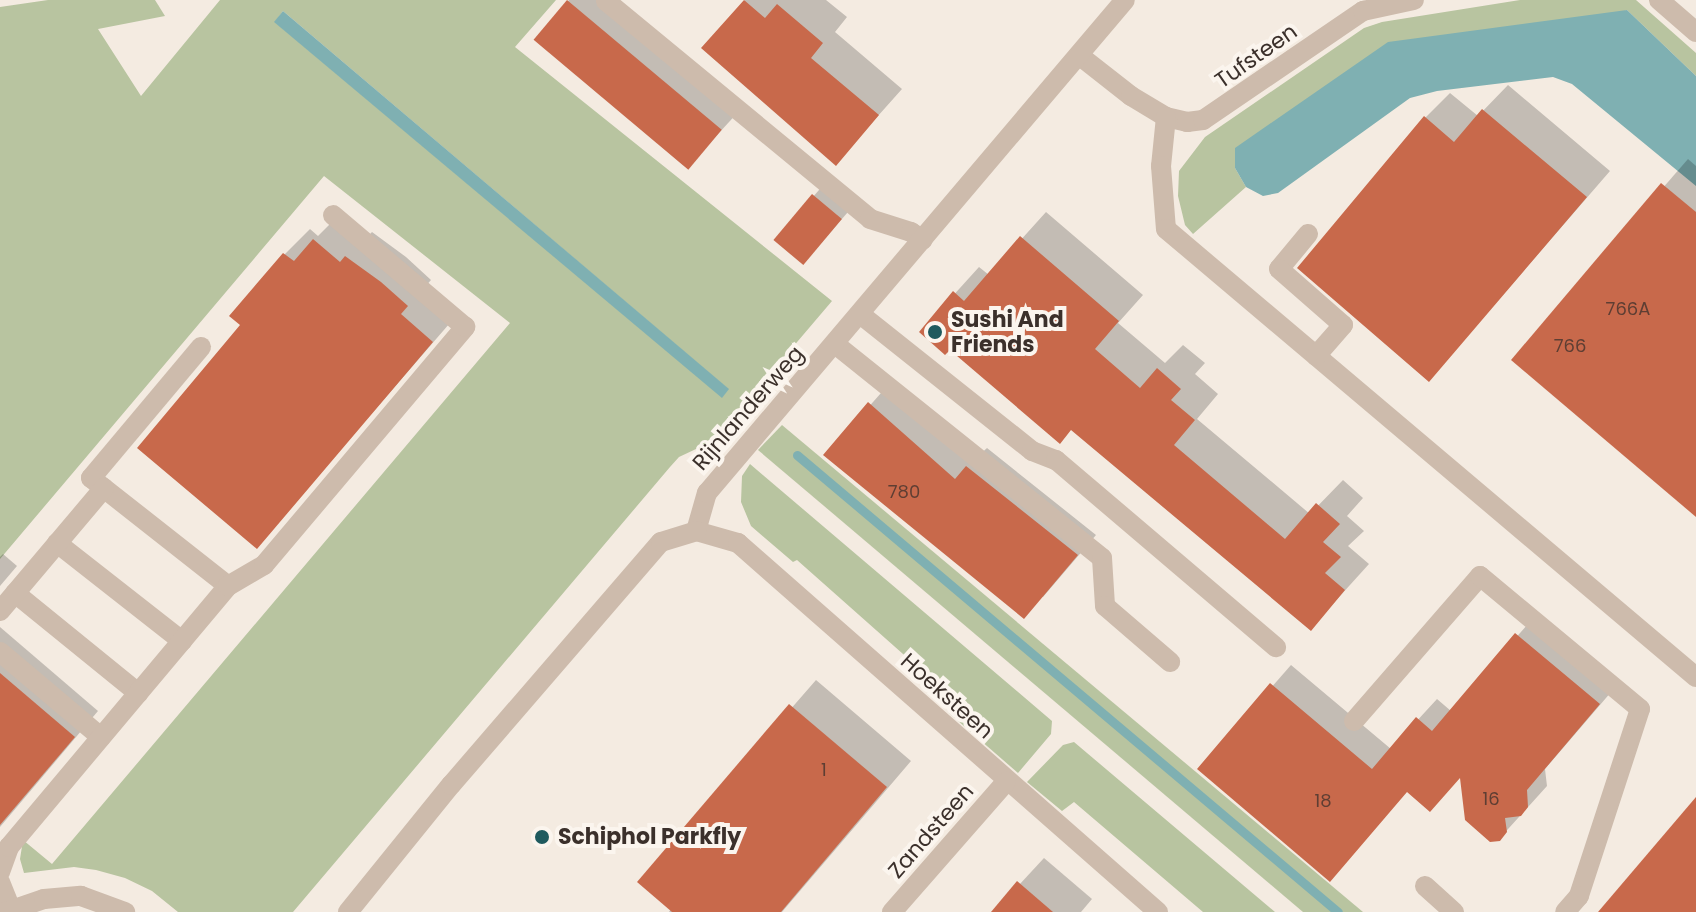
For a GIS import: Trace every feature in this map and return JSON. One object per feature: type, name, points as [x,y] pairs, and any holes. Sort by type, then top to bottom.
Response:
[{"type":"street","name":"Rijnlanderweg","points":[[696,531],[707,493],[1125,0]]},
{"type":"street","name":"Tufsteen","points":[[1080,56],[1131,96],[1166,117],[1187,122],[1203,120],[1363,11],[1414,0]]},
{"type":"street","points":[[1659,0],[1696,32]]},
{"type":"street","points":[[606,1],[870,219],[911,232],[923,240]]},
{"type":"street","points":[[1166,117],[1161,166],[1166,229],[1696,677]]},
{"type":"street","points":[[0,872],[9,847],[228,586],[264,565],[465,327],[333,215]]},
{"type":"street","points":[[1308,234],[1279,269],[1343,325],[1316,356]]},
{"type":"street","points":[[860,314],[1032,451],[1056,460],[1276,647]]},
{"type":"street","points":[[835,344],[1102,558],[1105,606],[1170,662]]},
{"type":"street","points":[[201,347],[91,478],[228,586]]},
{"type":"street","points":[[0,611],[104,488]]},
{"type":"street","points":[[348,912],[451,785],[661,542],[696,531]]},
{"type":"street","name":"Hoeksteen","points":[[696,531],[738,543],[1006,782],[1158,912]]},
{"type":"street","points":[[57,543],[182,641]]},
{"type":"street","points":[[1354,721],[1480,576],[1640,709],[1579,896],[1565,912]]},
{"type":"street","points":[[15,593],[138,693]]},
{"type":"street","points":[[0,652],[101,737]]},
{"type":"street","name":"Zandsteen","points":[[892,912],[1006,782]]},
{"type":"street","points":[[0,882],[8,910],[44,899],[81,896],[125,912]]},
{"type":"street","points":[[1425,886],[1454,912]]},
{"type":"green space","points":[[48,0],[155,0],[165,16],[98,29],[141,96],[220,0],[556,0],[515,47],[832,301],[713,441],[679,457],[670,467],[293,912],[178,912],[152,891],[125,878],[96,870],[74,867],[24,873],[20,859],[23,840],[52,864],[510,323],[324,176],[0,559],[0,7]],"holes":[[[283,11],[728,389],[722,397],[275,22]]]},
{"type":"green space","points":[[1520,0],[1636,0],[1696,53],[1696,76],[1627,10],[1235,168],[1246,187],[1193,234],[1185,225],[1178,196],[1179,171],[1205,137],[1364,28],[1382,22]]},
{"type":"green space","points":[[782,425],[1363,912],[1303,912],[758,450]]},
{"type":"green space","points":[[750,464],[1052,721],[1051,734],[1018,773],[949,713],[956,701],[797,560],[793,562],[751,526],[741,502],[742,476]]},
{"type":"green space","points":[[1074,742],[1275,912],[1203,912],[1074,802],[1062,811],[1027,782],[1063,745]]},
{"type":"water","points":[[1627,10],[1696,76],[1696,186],[1572,84],[1553,77],[1437,91],[1410,98],[1278,193],[1263,196],[1246,187],[1235,168],[1235,148],[1388,42]]},
{"type":"water","points":[[283,11],[729,389],[722,398],[274,22]]},
{"type":"building","points":[[567,0],[722,130],[688,170],[534,40]]},
{"type":"building","points":[[744,0],[765,18],[777,4],[823,43],[811,58],[879,115],[836,166],[701,48]]},
{"type":"building","points":[[1482,109],[1587,197],[1429,382],[1297,268],[1424,116],[1454,142]]},
{"type":"building","points":[[1661,183],[1696,212],[1696,517],[1511,360]]},
{"type":"building","points":[[812,194],[842,219],[803,265],[773,240]]},
{"type":"building","points":[[1020,236],[1119,321],[1095,349],[1140,388],[1157,368],[1181,389],[1171,400],[1195,420],[1174,445],[1285,539],[1316,503],[1340,524],[1323,542],[1341,557],[1325,573],[1345,590],[1311,631],[1071,430],[1060,444],[950,350],[945,355],[919,332],[953,291],[964,301]]},
{"type":"building","points":[[313,239],[340,262],[345,256],[381,282],[408,306],[401,314],[433,342],[257,549],[137,448],[240,325],[229,316],[283,253],[294,261]]},
{"type":"building","points":[[868,402],[955,479],[966,466],[1078,555],[1024,619],[823,455]]},
{"type":"building","points":[[1515,633],[1600,704],[1527,790],[1528,807],[1521,816],[1505,818],[1507,832],[1500,841],[1490,842],[1465,820],[1460,778],[1430,812],[1407,792],[1330,882],[1197,769],[1270,683],[1372,769],[1416,717],[1432,731]]},
{"type":"building","points":[[0,673],[75,737],[0,825]]},
{"type":"building","points":[[789,704],[887,787],[781,912],[672,912],[637,882]]},
{"type":"building","points":[[1696,797],[1696,912],[1598,912]]},
{"type":"building","points":[[1017,881],[1053,912],[991,912]]},
{"type":"waterway","points":[[797,455],[1338,912]]},
{"type":"place","name":"Sushi And Friends","points":[[935,332]]},
{"type":"place","name":"Schiphol Parkfly","points":[[542,837]]}]
